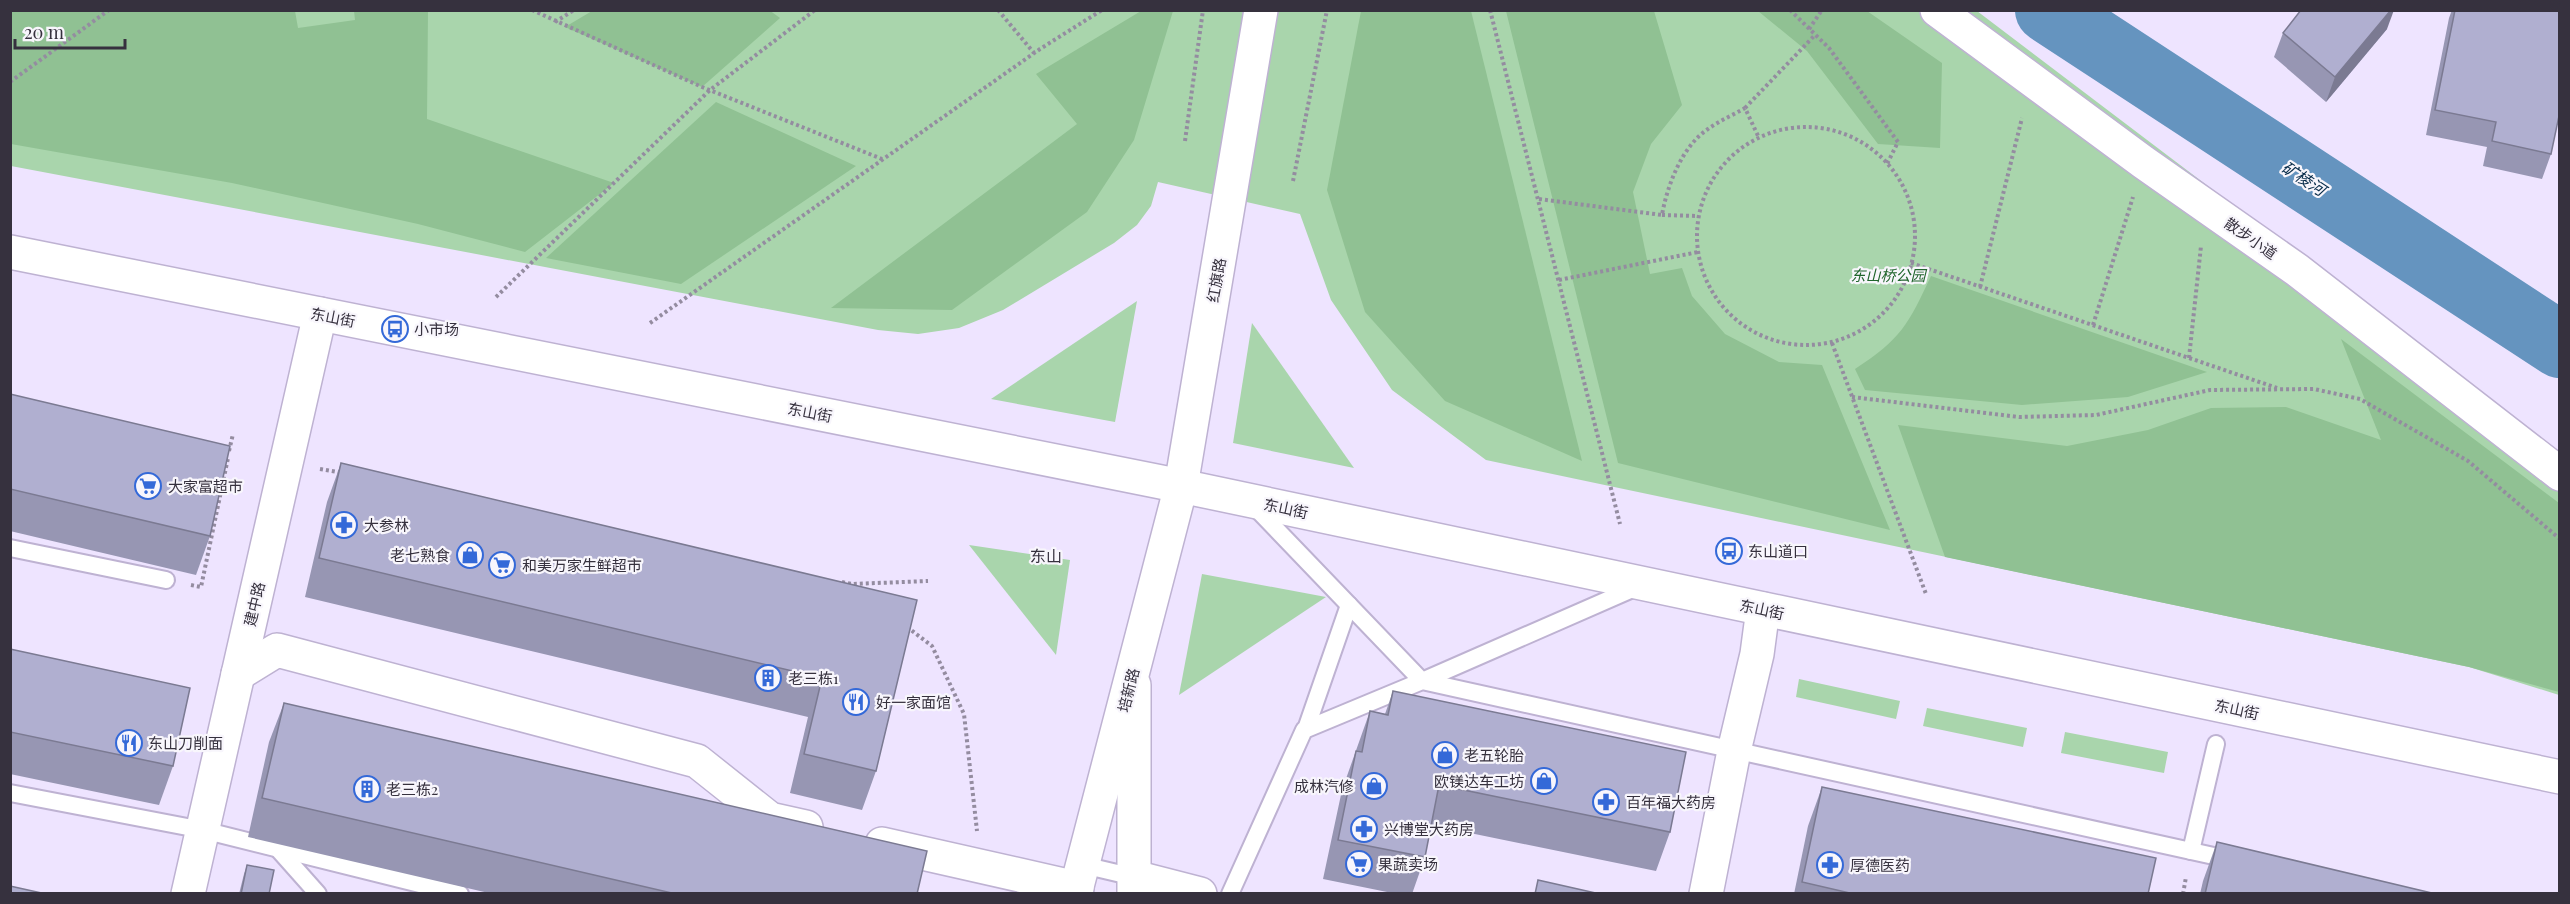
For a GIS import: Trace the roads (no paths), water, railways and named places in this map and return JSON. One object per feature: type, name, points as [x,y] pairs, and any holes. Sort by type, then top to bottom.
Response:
[{"type":"main road","name":"红旗路","points":[[1181,486],[1261,10]]},
{"type":"main road","name":"散步小道","points":[[1937,10],[2347,307],[2559,474]]},
{"type":"main road","name":"东山街","points":[[10,252],[1181,486],[2559,777]]},
{"type":"main road","name":"建中路","points":[[188,894],[320,314]]},
{"type":"main road","name":"培新路","points":[[1078,882],[1181,486]]},
{"type":"main road","points":[[1706,894],[1734,752],[1757,654],[1762,609]]},
{"type":"main road","points":[[238,674],[277,650],[697,761],[770,819],[981,867],[1078,882]]},
{"type":"main road","points":[[1134,666],[1134,885],[1200,894]]},
{"type":"lane","points":[[1248,500],[1422,681],[2247,864]]},
{"type":"lane","points":[[10,548],[166,580]]},
{"type":"lane","points":[[1306,729],[1644,584]]},
{"type":"lane","points":[[1230,894],[1306,729],[1349,605]]},
{"type":"lane","points":[[2191,851],[2216,744]]},
{"type":"lane","points":[[10,793],[203,830],[460,894]]},
{"type":"lane","points":[[278,849],[318,894]]},
{"type":"lane","points":[[1078,882],[1134,885]]},
{"type":"waterway","name":"矿棱河","points":[[2048,10],[2560,345]]},
{"type":"place","name":"小市场","points":[[395,329]]},
{"type":"place","name":"大家富超市","points":[[148,486]]},
{"type":"place","name":"大参林","points":[[344,525]]},
{"type":"place","name":"东山道口","points":[[1729,551]]},
{"type":"place","name":"老七熟食","points":[[470,555]]},
{"type":"place","name":"和美万家生鲜超市","points":[[502,565]]},
{"type":"place","name":"老三栋1","points":[[768,678]]},
{"type":"place","name":"好一家面馆","points":[[856,702]]},
{"type":"place","name":"东山刀削面","points":[[129,743]]},
{"type":"place","name":"老五轮胎","points":[[1445,755]]},
{"type":"place","name":"欧镁达车工坊","points":[[1544,781]]},
{"type":"place","name":"成林汽修","points":[[1374,786]]},
{"type":"place","name":"老三栋2","points":[[367,789]]},
{"type":"place","name":"百年福大药房","points":[[1606,802]]},
{"type":"place","name":"兴博堂大药房","points":[[1364,829]]},
{"type":"place","name":"果蔬卖场","points":[[1359,864]]},
{"type":"place","name":"厚德医药","points":[[1830,865]]},
{"type":"district","name":"东山","points":[[1046,555]]},
{"type":"park label","name":"东山桥公园","points":[[1888,275]]}]
